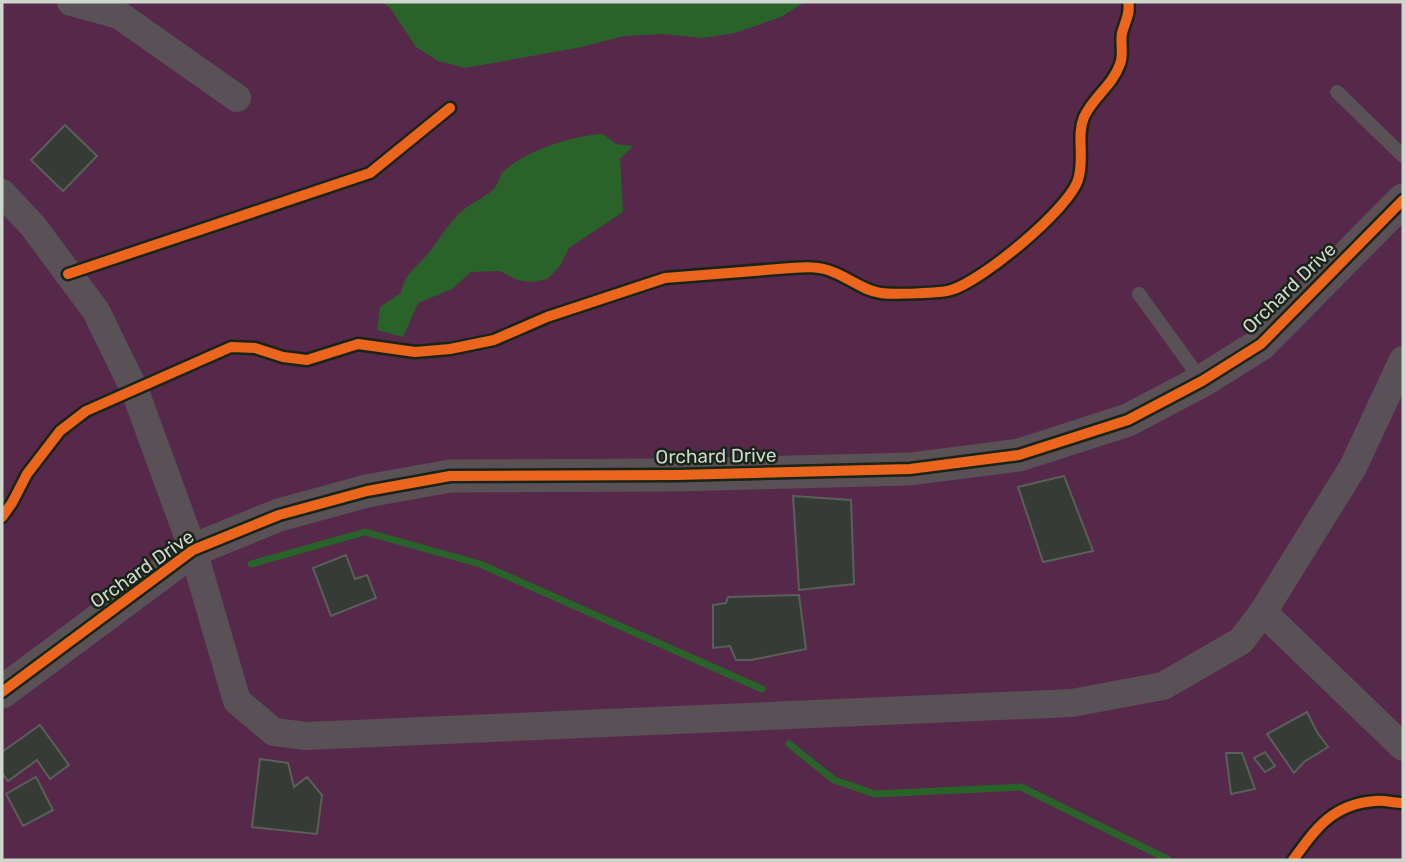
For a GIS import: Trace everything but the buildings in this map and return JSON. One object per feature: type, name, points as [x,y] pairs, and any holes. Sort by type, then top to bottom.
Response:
[{"type":"street","points":[[71,2],[119,15],[237,98]]},
{"type":"street","points":[[2,193],[33,226],[96,311],[135,391],[193,550],[237,701],[274,732],[306,736],[1072,703],[1163,686],[1241,641],[1263,612],[1353,467],[1403,360]]},
{"type":"street","name":"Orchard Drive","points":[[2,692],[193,550],[279,515],[367,491],[450,476],[677,475],[910,469],[1019,455],[1128,420],[1202,381],[1261,344],[1401,207]]},
{"type":"street","points":[[1263,612],[1403,747]]},
{"type":"lane","points":[[1337,92],[1403,156]]},
{"type":"lane","points":[[1139,294],[1202,381]]},
{"type":"shaded area","points":[[2,2],[1403,2],[1403,860],[2,860]]},
{"type":"shaded area","points":[[382,2],[805,2],[781,17],[735,33],[702,38],[663,34],[624,36],[582,47],[465,68],[438,61],[416,47],[390,8]]},
{"type":"shaded area","points":[[603,134],[616,144],[633,146],[620,159],[623,212],[569,248],[560,266],[547,279],[532,282],[517,280],[500,271],[471,272],[452,289],[418,303],[403,337],[377,330],[380,307],[401,293],[408,275],[453,221],[465,208],[493,190],[503,172],[512,164],[550,146],[578,137]]},
{"type":"waterway","points":[[251,564],[365,532],[480,564],[762,689]]},
{"type":"waterway","points":[[789,744],[834,780],[875,794],[1021,787],[1169,860]]},
{"type":"cycle path","points":[[2,517],[27,474],[60,431],[86,411],[231,347],[255,348],[283,357],[307,360],[358,344],[415,352],[450,349],[494,340],[547,317],[665,278],[807,267],[828,270],[881,293],[938,292],[965,284],[1002,259],[1042,226],[1071,193],[1080,172],[1084,117],[1113,78],[1121,60],[1122,33],[1128,2]]},
{"type":"cycle path","points":[[68,274],[370,173],[450,108]]},
{"type":"cycle path","points":[[2,692],[193,550],[279,515],[367,491],[450,476],[677,475],[910,469],[1019,455],[1128,420],[1202,381],[1261,344],[1403,200]]},
{"type":"cycle path","points":[[1293,860],[1318,828],[1348,807],[1379,801],[1403,803]]}]
